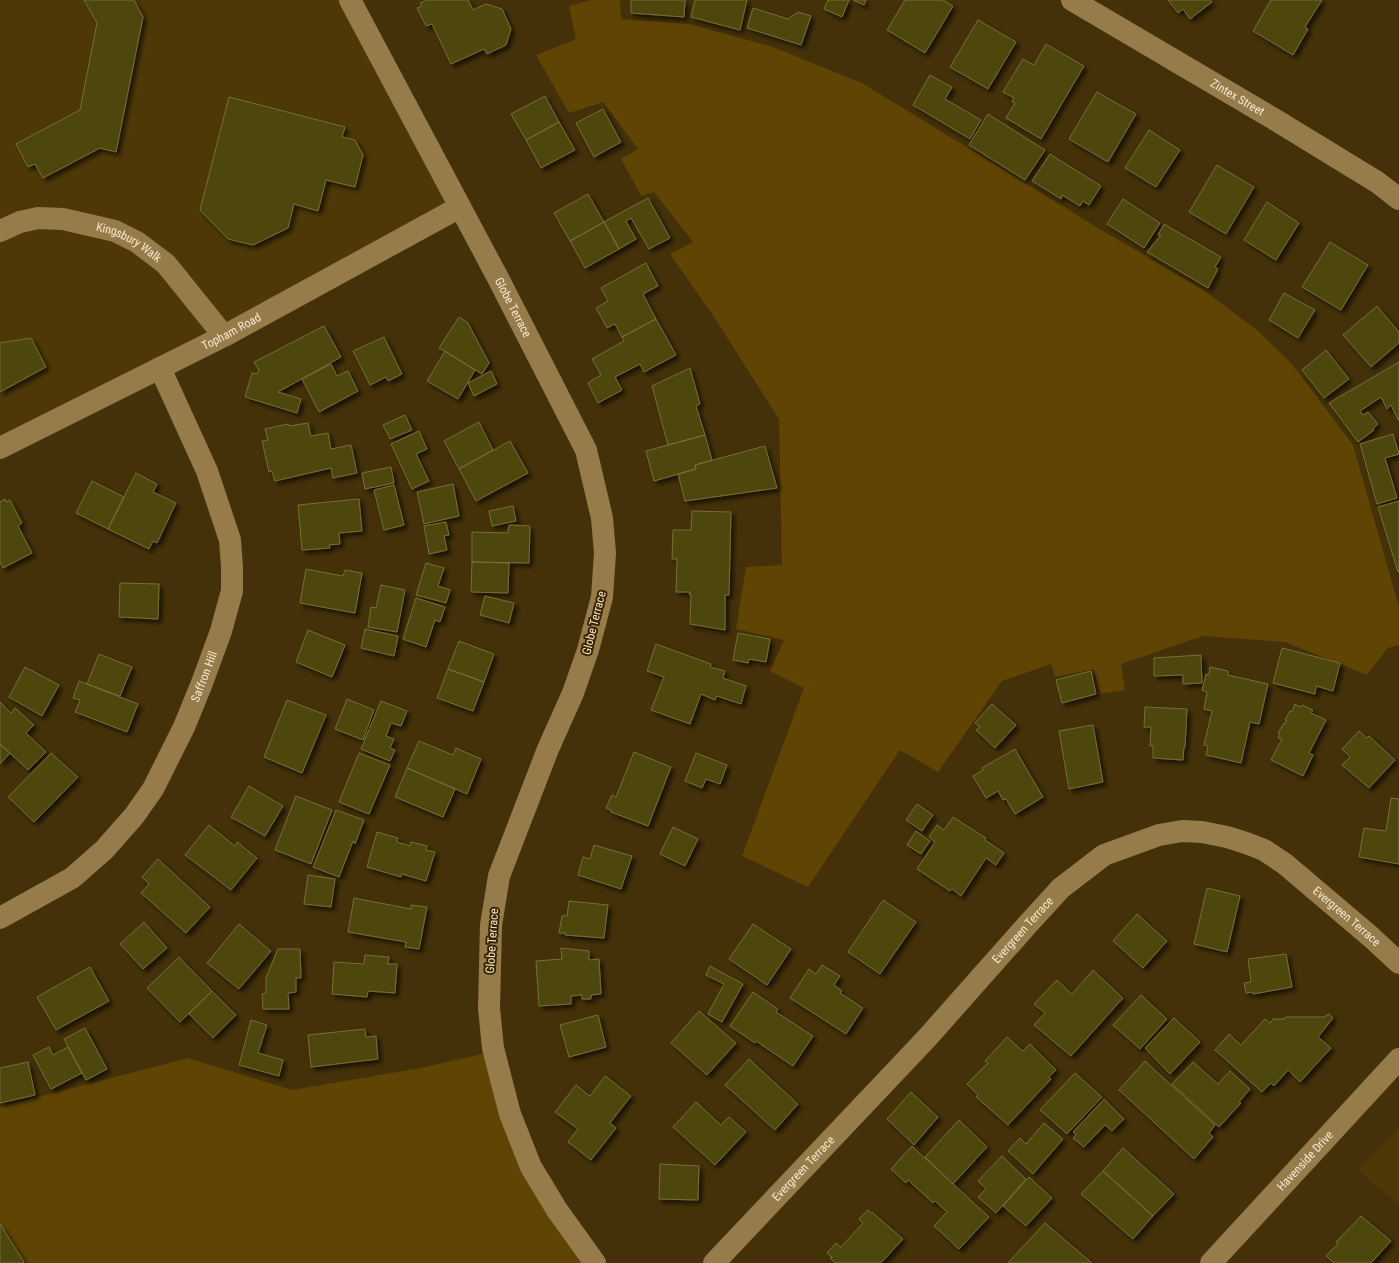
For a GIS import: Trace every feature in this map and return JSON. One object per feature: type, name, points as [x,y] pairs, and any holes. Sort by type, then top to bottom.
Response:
[{"type":"street","name":"Globe Terrace","points":[[350,0],[499,280],[586,450],[602,518],[605,553],[602,597],[588,650],[573,693],[548,749],[499,876],[491,925],[489,1008],[493,1048],[510,1114],[532,1167],[557,1210],[595,1263]]},
{"type":"street","name":"Zintex Street","points":[[1072,0],[1287,126],[1378,182],[1399,199]]},
{"type":"street","name":"Topham Road","points":[[0,448],[224,336],[460,207]]},
{"type":"street","name":"Kingsbury Walk","points":[[0,231],[20,222],[38,218],[63,219],[115,231],[137,242],[166,264],[224,336]]},
{"type":"street","name":"Saffron Hill","points":[[0,918],[72,878],[104,850],[134,816],[153,789],[184,727],[221,631],[232,591],[230,540],[207,471],[160,368]]},
{"type":"street","name":"Evergreen Terrace","points":[[714,1263],[927,1038],[1061,888],[1104,855],[1159,835],[1182,831],[1202,832],[1227,837],[1246,843],[1264,850],[1285,864],[1371,937],[1399,963]]},
{"type":"street","name":"Havenside Drive","points":[[1211,1263],[1399,1059]]},
{"type":"shaded area","points":[[0,0],[351,0],[460,206],[0,447]]},
{"type":"shaded area","points":[[591,0],[620,0],[621,19],[689,24],[773,47],[862,83],[1103,231],[1205,291],[1258,331],[1292,364],[1353,445],[1399,607],[1399,645],[1388,648],[1367,675],[1285,642],[1203,636],[1121,664],[1125,690],[1100,694],[1094,669],[1055,677],[1051,664],[1002,681],[938,772],[900,750],[808,887],[742,856],[804,688],[770,671],[784,640],[736,629],[746,567],[782,565],[779,419],[714,317],[670,254],[693,242],[654,192],[641,196],[621,159],[638,149],[603,102],[569,113],[536,55],[576,39],[569,6]]},
{"type":"shaded area","points":[[495,1051],[512,1114],[596,1263],[0,1263],[0,1107],[188,1058],[292,1090],[421,1068]]},
{"type":"shaded area","points":[[1399,1128],[1399,1205],[1358,1170]]},
{"type":"building","points":[[84,0],[134,0],[143,17],[116,152],[100,148],[43,178],[35,164],[28,167],[16,144],[80,110],[97,23]]},
{"type":"building","points":[[427,0],[468,0],[473,10],[486,4],[502,9],[511,29],[506,45],[487,54],[484,49],[451,64],[432,24],[426,26],[417,8],[422,6],[420,3]]},
{"type":"building","points":[[631,0],[685,0],[684,17],[631,13]]},
{"type":"building","points":[[695,0],[747,0],[740,30],[691,17]]},
{"type":"building","points":[[828,0],[849,0],[842,17],[824,9]]},
{"type":"building","points":[[853,0],[866,0],[864,5]]},
{"type":"building","points":[[905,0],[943,0],[953,6],[925,53],[887,30]]},
{"type":"building","points":[[1168,0],[1210,0],[1212,2],[1190,19],[1183,9],[1178,13]]},
{"type":"building","points":[[1271,0],[1322,0],[1305,27],[1308,29],[1293,55],[1253,31]]},
{"type":"building","points":[[753,8],[788,19],[798,12],[811,16],[801,45],[747,28]]},
{"type":"building","points":[[978,20],[1016,42],[988,89],[950,67]]},
{"type":"building","points":[[1046,44],[1084,66],[1041,139],[1006,118],[1015,103],[1012,102],[1014,98],[1003,92],[1023,59],[1034,65]]},
{"type":"building","points":[[930,75],[952,87],[945,99],[981,120],[970,139],[913,105]]},
{"type":"building","points":[[1097,92],[1136,114],[1108,162],[1069,139]]},
{"type":"building","points":[[545,96],[559,122],[526,140],[511,114]]},
{"type":"building","points":[[229,97],[345,127],[342,137],[355,140],[363,155],[355,187],[326,180],[318,211],[294,204],[288,228],[253,245],[228,239],[200,210]]},
{"type":"building","points":[[603,109],[621,142],[594,157],[576,123]]},
{"type":"building","points":[[988,114],[1045,150],[1025,180],[969,145]]},
{"type":"building","points":[[559,122],[575,150],[541,168],[526,140]]},
{"type":"building","points":[[1149,130],[1180,150],[1156,187],[1125,168]]},
{"type":"building","points":[[1050,154],[1101,186],[1089,205],[1083,201],[1080,206],[1062,195],[1061,199],[1032,181]]},
{"type":"building","points":[[1217,165],[1254,187],[1226,234],[1189,212]]},
{"type":"building","points":[[588,194],[604,222],[570,241],[554,213]]},
{"type":"building","points":[[648,198],[670,238],[649,249],[631,218],[626,221],[636,239],[619,249],[604,222]]},
{"type":"building","points":[[1123,199],[1160,223],[1144,248],[1107,224]]},
{"type":"building","points":[[1267,202],[1299,223],[1276,260],[1244,240]]},
{"type":"building","points":[[604,222],[619,249],[585,268],[570,241]]},
{"type":"building","points":[[1164,224],[1221,257],[1215,267],[1218,269],[1208,288],[1147,252],[1161,235],[1158,235]]},
{"type":"building","points":[[1330,242],[1368,265],[1341,310],[1302,287]]},
{"type":"building","points":[[646,263],[658,286],[643,294],[656,319],[622,337],[615,324],[607,328],[596,308],[608,301],[601,288]]},
{"type":"building","points":[[1284,293],[1315,310],[1298,338],[1269,320]]},
{"type":"building","points":[[1377,306],[1399,332],[1399,343],[1371,367],[1343,335]]},
{"type":"building","points":[[459,317],[468,323],[489,363],[482,374],[439,348]]},
{"type":"building","points":[[656,319],[676,355],[644,372],[640,364],[615,377],[622,390],[598,403],[588,383],[601,375],[592,359],[624,341],[622,337]]},
{"type":"building","points":[[324,326],[341,357],[278,392],[301,399],[297,413],[245,397],[252,373],[257,374],[259,370],[254,362]]},
{"type":"building","points":[[384,337],[402,374],[388,381],[386,377],[370,385],[353,351]]},
{"type":"building","points":[[31,338],[46,367],[0,392],[0,343]]},
{"type":"building","points":[[1326,350],[1349,379],[1324,398],[1302,370]]},
{"type":"building","points":[[445,351],[475,370],[458,399],[427,381]]},
{"type":"building","points":[[1399,362],[1399,421],[1391,405],[1387,409],[1381,397],[1360,411],[1363,415],[1368,412],[1378,424],[1373,429],[1374,430],[1358,442],[1329,403]]},
{"type":"building","points":[[331,364],[337,376],[348,371],[358,391],[319,412],[302,379]]},
{"type":"building","points":[[690,368],[700,404],[696,406],[705,435],[668,445],[652,386]]},
{"type":"building","points":[[491,371],[497,384],[474,396],[468,383]]},
{"type":"building","points":[[405,415],[412,430],[390,439],[383,425]]},
{"type":"building","points":[[479,422],[493,450],[459,469],[444,441]]},
{"type":"building","points":[[308,423],[311,436],[328,433],[331,449],[351,445],[357,473],[333,478],[331,468],[275,481],[272,471],[269,472],[262,441],[268,440],[265,429],[288,424],[289,426]]},
{"type":"building","points":[[419,431],[427,449],[416,454],[429,481],[412,489],[391,444]]},
{"type":"building","points":[[1393,434],[1399,454],[1385,458],[1397,498],[1377,504],[1360,444]]},
{"type":"building","points":[[705,435],[712,460],[695,465],[696,469],[654,481],[646,451]]},
{"type":"building","points":[[510,441],[528,473],[476,501],[459,469]]},
{"type":"building","points":[[765,446],[777,488],[685,501],[678,474],[696,469],[695,465]]},
{"type":"building","points":[[391,467],[394,483],[365,489],[362,473]]},
{"type":"building","points":[[136,473],[157,484],[153,492],[176,503],[157,543],[153,541],[149,549],[108,529]]},
{"type":"building","points":[[92,481],[124,497],[108,529],[76,513]]},
{"type":"building","points":[[453,484],[459,516],[424,524],[417,492]]},
{"type":"building","points":[[394,485],[404,525],[384,530],[374,490]]},
{"type":"building","points":[[5,499],[6,502],[10,500],[22,523],[18,526],[32,553],[3,568],[0,561],[0,502]]},
{"type":"building","points":[[359,499],[362,531],[339,533],[340,544],[329,545],[330,548],[302,550],[298,505]]},
{"type":"building","points":[[1399,501],[1399,572],[1398,572],[1378,507]]},
{"type":"building","points":[[513,506],[516,521],[492,526],[489,511]]},
{"type":"building","points":[[692,511],[731,512],[729,595],[725,595],[725,630],[690,624],[691,594],[689,594],[690,592],[676,592],[677,559],[672,559],[673,530],[691,530]]},
{"type":"building","points":[[446,522],[449,535],[444,536],[447,550],[429,554],[424,526]]},
{"type":"building","points":[[509,525],[530,526],[529,563],[472,562],[472,532],[508,533]]},
{"type":"building","points":[[472,562],[509,563],[508,593],[471,592]]},
{"type":"building","points":[[426,563],[444,568],[438,586],[450,590],[446,603],[416,595]]},
{"type":"building","points":[[306,569],[343,576],[345,570],[362,573],[355,613],[300,603]]},
{"type":"building","points":[[120,583],[159,584],[158,619],[119,617]]},
{"type":"building","points":[[381,585],[405,590],[397,632],[368,627],[371,607],[376,608]]},
{"type":"building","points":[[485,596],[514,603],[509,623],[480,615]]},
{"type":"building","points":[[416,598],[445,607],[440,622],[435,620],[426,647],[403,639]]},
{"type":"building","points":[[365,629],[398,636],[394,656],[361,648]]},
{"type":"building","points":[[308,630],[345,645],[332,677],[296,662]]},
{"type":"building","points":[[738,633],[770,639],[766,662],[749,659],[748,663],[733,660]]},
{"type":"building","points":[[459,641],[494,654],[484,682],[448,669]]},
{"type":"building","points":[[656,644],[711,664],[710,667],[725,671],[723,678],[746,686],[741,704],[717,696],[715,700],[701,694],[690,724],[651,710],[664,677],[647,671]]},
{"type":"building","points":[[1282,648],[1340,663],[1333,691],[1316,686],[1315,694],[1273,683]]},
{"type":"building","points":[[99,654],[132,667],[120,696],[87,684]]},
{"type":"building","points":[[1201,655],[1202,683],[1183,684],[1183,675],[1154,676],[1154,658]]},
{"type":"building","points":[[25,667],[59,685],[42,716],[9,697]]},
{"type":"building","points":[[1210,667],[1228,671],[1228,675],[1268,684],[1259,724],[1250,722],[1241,763],[1206,755],[1208,746],[1204,745],[1212,711],[1204,709],[1207,692],[1202,690],[1206,674],[1209,675]]},
{"type":"building","points":[[448,669],[484,682],[473,711],[437,698]]},
{"type":"building","points":[[1091,671],[1096,694],[1062,703],[1056,680]]},
{"type":"building","points":[[79,681],[138,704],[127,732],[75,712],[80,700],[73,698]]},
{"type":"building","points":[[347,699],[374,710],[363,740],[335,729]]},
{"type":"building","points":[[287,700],[326,715],[302,773],[264,757]]},
{"type":"building","points":[[381,701],[407,711],[401,726],[391,723],[386,736],[394,739],[390,748],[395,750],[390,761],[361,749]]},
{"type":"building","points":[[0,702],[11,713],[15,708],[34,725],[26,733],[46,752],[28,770],[0,744]]},
{"type":"building","points":[[992,704],[1016,725],[995,748],[976,730],[980,727],[975,723]]},
{"type":"building","points":[[1295,704],[1300,707],[1302,705],[1313,710],[1311,713],[1326,720],[1309,753],[1313,755],[1303,776],[1271,760],[1282,739],[1278,738],[1280,734],[1278,733],[1287,721],[1285,720],[1290,711],[1292,712]]},
{"type":"building","points":[[1145,707],[1187,709],[1183,760],[1153,758],[1153,746],[1150,746],[1151,727],[1144,727]]},
{"type":"building","points":[[1093,725],[1103,782],[1069,789],[1059,731]]},
{"type":"building","points":[[1359,731],[1367,738],[1369,736],[1395,760],[1369,788],[1342,765],[1350,757],[1342,749]]},
{"type":"building","points":[[419,741],[453,755],[456,748],[481,759],[467,794],[407,768]]},
{"type":"building","points":[[0,744],[10,753],[0,764]]},
{"type":"building","points":[[1015,749],[1043,797],[1015,814],[1006,799],[1003,800],[998,791],[986,798],[973,776],[983,770],[982,768]]},
{"type":"building","points":[[634,752],[671,767],[648,826],[611,812],[611,810],[606,808],[612,795],[616,797]]},
{"type":"building","points":[[51,753],[78,777],[34,822],[8,797]]},
{"type":"building","points":[[359,753],[390,765],[369,814],[339,802]]},
{"type":"building","points":[[696,753],[727,765],[720,784],[706,779],[702,788],[685,781]]},
{"type":"building","points":[[407,768],[455,789],[443,817],[395,797]]},
{"type":"building","points":[[249,786],[283,806],[265,836],[231,817]]},
{"type":"building","points":[[296,796],[332,810],[311,864],[275,850]]},
{"type":"building","points":[[1391,798],[1399,799],[1399,864],[1359,857],[1364,828],[1386,831]]},
{"type":"building","points":[[917,804],[933,815],[922,831],[906,820]]},
{"type":"building","points":[[336,810],[364,820],[355,844],[353,841],[339,877],[313,867]]},
{"type":"building","points":[[953,817],[986,838],[985,840],[1004,853],[996,865],[986,858],[961,896],[952,889],[950,891],[917,869],[935,842],[929,837],[937,825],[944,830]]},
{"type":"building","points":[[209,825],[235,846],[237,842],[257,858],[231,890],[185,855]]},
{"type":"building","points":[[673,827],[698,839],[685,866],[660,854]]},
{"type":"building","points":[[916,831],[930,841],[921,854],[907,845]]},
{"type":"building","points":[[377,832],[398,838],[397,842],[410,846],[411,842],[427,846],[426,850],[435,852],[426,881],[402,874],[401,877],[367,867]]},
{"type":"building","points":[[594,845],[632,856],[621,889],[578,875],[583,857],[590,859]]},
{"type":"building","points":[[158,859],[210,907],[186,933],[141,893],[149,884],[142,877]]},
{"type":"building","points":[[308,875],[335,879],[331,907],[304,904]]},
{"type":"building","points":[[1207,888],[1240,896],[1227,952],[1194,944]]},
{"type":"building","points":[[354,898],[411,909],[411,905],[427,907],[419,949],[405,947],[406,942],[348,932]]},
{"type":"building","points":[[883,900],[916,922],[880,974],[848,952]]},
{"type":"building","points":[[569,901],[608,905],[604,938],[565,935],[565,933],[559,933],[562,916],[567,916]]},
{"type":"building","points":[[1137,914],[1167,941],[1143,968],[1113,941]]},
{"type":"building","points":[[144,922],[167,948],[143,969],[120,944]]},
{"type":"building","points":[[239,924],[271,951],[239,989],[207,963]]},
{"type":"building","points":[[753,924],[791,949],[767,985],[729,959]]},
{"type":"building","points":[[561,948],[589,951],[589,960],[599,959],[601,994],[591,995],[591,999],[582,999],[582,995],[571,996],[571,1004],[539,1006],[536,961],[562,959]]},
{"type":"building","points":[[278,949],[300,949],[301,978],[296,978],[296,992],[288,993],[289,1009],[263,1009],[262,994],[266,993],[266,978]]},
{"type":"building","points":[[1286,954],[1292,987],[1253,994],[1253,992],[1246,993],[1244,983],[1251,982],[1248,959]]},
{"type":"building","points":[[365,955],[389,957],[388,964],[397,964],[395,993],[368,991],[367,997],[332,994],[334,962],[364,964]]},
{"type":"building","points":[[179,957],[212,991],[180,1022],[147,988]]},
{"type":"building","points":[[822,965],[840,976],[834,985],[842,991],[840,993],[863,1008],[846,1034],[790,998],[809,969],[816,974]]},
{"type":"building","points":[[710,966],[743,984],[722,1022],[708,1014],[724,984],[706,975]]},
{"type":"building","points":[[90,967],[109,1001],[56,1030],[37,997]]},
{"type":"building","points":[[1093,970],[1123,998],[1071,1056],[1034,1025],[1045,1013],[1034,1004],[1057,980],[1072,994]]},
{"type":"building","points":[[212,991],[236,1015],[213,1038],[189,1014]]},
{"type":"building","points":[[753,992],[778,1009],[776,1012],[813,1036],[793,1066],[756,1041],[755,1043],[730,1026]]},
{"type":"building","points":[[1141,995],[1167,1019],[1140,1049],[1113,1025]]},
{"type":"building","points":[[699,1011],[736,1043],[707,1075],[671,1043]]},
{"type":"building","points":[[1329,1014],[1333,1018],[1318,1037],[1331,1048],[1300,1082],[1288,1070],[1274,1086],[1271,1083],[1262,1092],[1215,1050],[1229,1034],[1241,1045],[1265,1019],[1270,1023],[1273,1019],[1284,1019],[1286,1017],[1324,1017]]},
{"type":"building","points":[[598,1015],[606,1047],[569,1057],[560,1025]]},
{"type":"building","points":[[1174,1018],[1200,1042],[1170,1074],[1145,1048]]},
{"type":"building","points":[[251,1020],[267,1025],[258,1053],[283,1060],[279,1076],[239,1065]]},
{"type":"building","points":[[85,1028],[107,1069],[86,1080],[64,1039]]},
{"type":"building","points":[[365,1029],[366,1037],[376,1036],[378,1059],[311,1067],[308,1035]]},
{"type":"building","points":[[1007,1037],[1023,1051],[1030,1044],[1056,1070],[1049,1077],[1051,1079],[1008,1125],[976,1097],[978,1095],[967,1084],[988,1063],[985,1061]]},
{"type":"building","points":[[49,1047],[53,1055],[68,1047],[82,1073],[51,1089],[33,1055]]},
{"type":"building","points":[[749,1059],[798,1104],[775,1130],[725,1085]]},
{"type":"building","points":[[1145,1061],[1215,1125],[1209,1133],[1213,1137],[1194,1159],[1119,1090]]},
{"type":"building","points":[[28,1062],[35,1095],[0,1103],[0,1068]]},
{"type":"building","points":[[1193,1062],[1218,1084],[1230,1071],[1250,1089],[1239,1102],[1241,1103],[1219,1127],[1172,1084]]},
{"type":"building","points":[[1075,1073],[1102,1097],[1067,1134],[1040,1110]]},
{"type":"building","points":[[605,1076],[631,1096],[610,1123],[616,1128],[591,1160],[568,1142],[578,1129],[555,1112],[576,1085],[590,1096]]},
{"type":"building","points":[[911,1092],[938,1117],[914,1145],[887,1119]]},
{"type":"building","points":[[1104,1099],[1124,1119],[1112,1131],[1105,1125],[1084,1147],[1073,1138],[1076,1135],[1073,1132]]},
{"type":"building","points":[[696,1102],[721,1125],[729,1117],[746,1132],[715,1165],[673,1127]]},
{"type":"building","points":[[959,1120],[987,1147],[953,1184],[925,1157]]},
{"type":"building","points":[[1044,1123],[1063,1139],[1033,1174],[1008,1151],[1020,1138],[1026,1144]]},
{"type":"building","points":[[912,1146],[989,1217],[959,1249],[934,1226],[947,1212],[935,1201],[933,1203],[908,1180],[906,1183],[891,1169]]},
{"type":"building","points":[[1123,1148],[1174,1194],[1153,1216],[1103,1171]]},
{"type":"building","points":[[1002,1156],[1026,1179],[996,1213],[978,1197],[986,1189],[978,1181]]},
{"type":"building","points":[[660,1164],[699,1166],[698,1200],[659,1199]]},
{"type":"building","points":[[1103,1171],[1153,1216],[1133,1239],[1081,1194]]},
{"type":"building","points":[[1029,1177],[1052,1198],[1026,1226],[1003,1206]]},
{"type":"building","points":[[868,1210],[903,1239],[881,1263],[835,1263],[830,1258],[832,1257],[827,1253],[836,1243],[841,1247],[863,1223],[859,1219]]},
{"type":"building","points":[[1361,1216],[1391,1241],[1371,1263],[1334,1263],[1326,1256],[1338,1244],[1336,1242]]},
{"type":"building","points":[[1045,1223],[1092,1263],[1008,1263]]},
{"type":"building","points":[[0,1224],[24,1262],[23,1263],[0,1263]]}]
